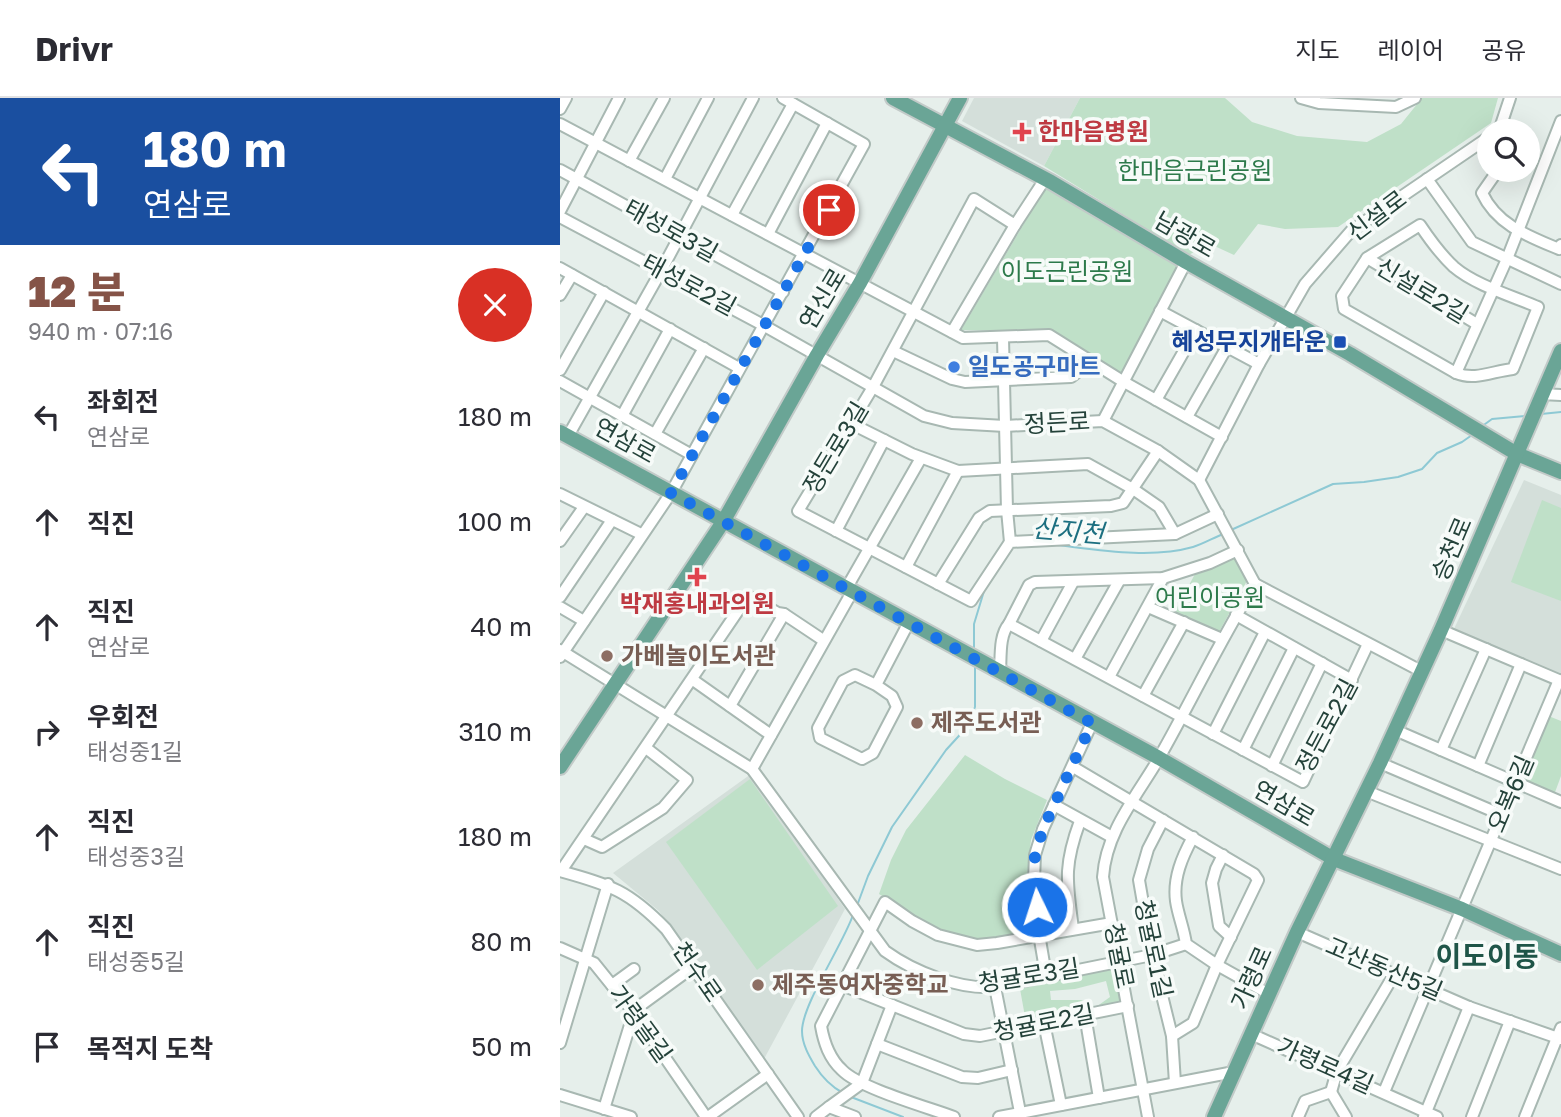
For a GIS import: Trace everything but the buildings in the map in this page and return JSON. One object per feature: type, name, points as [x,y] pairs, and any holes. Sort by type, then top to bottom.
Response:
[{"type":"main road","name":"남광로","points":[[893,98],[1045,179],[1186,262],[1287,317],[1517,454]]},
{"type":"main road","name":"연신로","points":[[560,767],[723,522],[860,283],[960,98]]},
{"type":"main road","name":"승천로","points":[[1334,859],[1441,630],[1561,351]]},
{"type":"main road","name":"연삼로","points":[[564,434],[1159,758],[1334,859],[1462,909],[1561,954]]},
{"type":"main road","points":[[1517,454],[1561,472]]},
{"type":"main road","name":"가령로","points":[[1214,1117],[1297,932],[1334,859]]},
{"type":"street","points":[[560,109],[566,98]]},
{"type":"street","points":[[560,211],[619,98]]},
{"type":"street","points":[[629,161],[664,98]]},
{"type":"street","points":[[665,179],[708,98]]},
{"type":"street","points":[[564,434],[590,397],[661,271],[752,98]]},
{"type":"street","points":[[1301,98],[1396,107],[1415,98]]},
{"type":"street","points":[[1503,119],[1510,98]]},
{"type":"street","points":[[732,215],[788,101],[864,144],[671,493],[561,653],[615,682],[752,769],[921,458]]},
{"type":"street","name":"신설로2길","points":[[1456,373],[1507,260],[1561,121]]},
{"type":"street","points":[[768,234],[827,123]]},
{"type":"street","points":[[560,124],[963,338],[1049,335],[1090,362],[1222,437]]},
{"type":"street","name":"신설로","points":[[1199,480],[1259,364],[1305,284],[1351,231],[1477,147]]},
{"type":"street","name":"태성로3길","points":[[560,170],[783,292]]},
{"type":"street","points":[[952,332],[1045,179]]},
{"type":"street","points":[[1427,179],[1472,242],[1561,284]]},
{"type":"street","points":[[1489,182],[1482,192],[1488,206],[1517,232],[1559,249],[1561,245]]},
{"type":"street","points":[[873,387],[974,199],[1015,225]]},
{"type":"street","name":"태성로2길","points":[[560,217],[817,355]]},
{"type":"street","points":[[1420,225],[1437,249],[1456,268],[1493,288],[1538,307],[1513,369],[1469,379],[1343,309],[1342,296],[1367,258],[1420,225]]},
{"type":"street","name":"신설로2길","points":[[1367,258],[1477,324]]},
{"type":"street","points":[[1103,421],[1186,262]]},
{"type":"street","points":[[560,268],[739,368]]},
{"type":"street","points":[[560,295],[572,275]]},
{"type":"street","points":[[560,370],[604,292]]},
{"type":"street","points":[[1160,311],[1259,364]]},
{"type":"street","points":[[622,416],[670,329]]},
{"type":"street","points":[[1156,400],[1196,330]]},
{"type":"street","points":[[1003,338],[1010,542],[1175,534],[1216,512]]},
{"type":"street","points":[[1187,417],[1227,347]]},
{"type":"street","points":[[655,434],[704,348]]},
{"type":"street","points":[[893,351],[952,379],[965,382],[1070,377],[1090,362]]},
{"type":"street","name":"정든로","points":[[817,355],[924,416],[952,423],[1005,426],[1103,421],[1158,451],[1199,480],[1238,550]]},
{"type":"street","points":[[560,381],[692,455]]},
{"type":"street","name":"정든로3길","points":[[873,387],[798,511],[971,601],[1010,542]]},
{"type":"street","points":[[1540,395],[1561,395]]},
{"type":"street","points":[[852,424],[921,458],[958,471],[1088,464],[1159,507],[1175,534]]},
{"type":"street","points":[[836,531],[884,440]]},
{"type":"street","points":[[938,584],[979,518],[990,511],[1111,506],[1123,503],[1158,451]]},
{"type":"street","points":[[905,567],[958,471]]},
{"type":"street","points":[[560,494],[641,534]]},
{"type":"street","points":[[560,541],[584,507]]},
{"type":"street","points":[[560,597],[612,520]]},
{"type":"street","points":[[997,671],[1005,627],[1010,624],[1029,585],[1035,582],[1163,578],[1210,564],[1238,550],[1255,584],[1421,671]]},
{"type":"street","points":[[1109,677],[1163,578]]},
{"type":"street","points":[[1074,659],[1119,581]]},
{"type":"street","points":[[1041,641],[1073,582]]},
{"type":"street","points":[[1159,758],[1222,639],[1255,584]]},
{"type":"street","points":[[561,871],[748,596],[784,614],[823,640]]},
{"type":"street","points":[[560,607],[584,621]]},
{"type":"street","points":[[1147,607],[1222,639]]},
{"type":"street","points":[[730,706],[784,614]]},
{"type":"street","points":[[1236,615],[1352,680]]},
{"type":"street","points":[[876,685],[909,622]]},
{"type":"street","points":[[1143,696],[1184,622]]},
{"type":"street","name":"정든로2길","points":[[1010,624],[1303,782],[1368,644]]},
{"type":"street","points":[[1441,630],[1560,680]]},
{"type":"street","points":[[1213,734],[1265,632]]},
{"type":"street","points":[[1243,750],[1294,648]]},
{"type":"street","points":[[1441,750],[1486,649]]},
{"type":"street","name":"정든로2길","points":[[1272,766],[1322,663]]},
{"type":"street","points":[[1478,766],[1521,664]]},
{"type":"street","points":[[855,675],[876,685],[892,696],[897,706],[873,753],[862,760],[820,738],[818,728],[842,681],[855,675]]},
{"type":"street","points":[[692,680],[771,735]]},
{"type":"street","name":"오복6길","points":[[1384,1092],[1560,680]]},
{"type":"street","points":[[1046,975],[1034,880],[1035,855],[1054,805],[1092,723]]},
{"type":"street","points":[[1395,730],[1516,783],[1559,798]]},
{"type":"street","points":[[584,839],[602,847],[663,808],[687,780],[646,748]]},
{"type":"street","name":"청귤로","points":[[1148,1117],[1103,877],[1104,859],[1112,837],[1159,758]]},
{"type":"street","points":[[1380,763],[1502,815]]},
{"type":"street","points":[[1073,767],[1223,855],[1254,874],[1258,880],[1217,965],[1193,1023],[1171,1036]]},
{"type":"street","name":"청귤로3길","points":[[752,769],[885,951],[898,960],[960,985],[977,989],[1152,955],[1186,944]]},
{"type":"street","points":[[1366,791],[1561,869]]},
{"type":"street","points":[[1054,805],[1112,837]]},
{"type":"street","name":"청귤로1길","points":[[1163,820],[1149,849],[1139,880],[1152,955],[1171,1036],[1175,1083]]},
{"type":"street","points":[[1073,929],[1066,876],[1068,856],[1080,821]]},
{"type":"street","points":[[1193,837],[1182,857],[1176,883],[1176,902],[1186,944],[1269,994]]},
{"type":"street","points":[[1223,855],[1212,883],[1219,926],[1231,937]]},
{"type":"street","name":"천수로","points":[[561,871],[608,884],[647,909],[666,929],[798,1117]]},
{"type":"street","points":[[560,1044],[562,1030],[608,884]]},
{"type":"street","points":[[954,1117],[862,1083],[843,1072],[832,1059],[824,1042],[821,1026],[885,902],[938,935],[977,945],[1112,923]]},
{"type":"street","name":"고산동산5길","points":[[1297,932],[1429,987],[1469,1007],[1560,1035]]},
{"type":"street","name":"가령골길","points":[[560,948],[594,963],[635,1014],[707,1117]]},
{"type":"street","points":[[604,1109],[629,1025],[635,1014],[641,1005],[693,967]]},
{"type":"street","points":[[612,985],[634,970]]},
{"type":"street","points":[[1346,1117],[1331,1092],[1337,1071],[1395,973]]},
{"type":"street","name":"청귤로2길","points":[[842,985],[964,1034],[980,1036],[1128,1006]]},
{"type":"street","points":[[995,987],[1020,1115]]},
{"type":"street","points":[[816,1117],[862,1083],[892,1005]]},
{"type":"street","name":"고산동산5길","points":[[1425,1114],[1469,1007]]},
{"type":"street","points":[[1085,1015],[1099,1098]]},
{"type":"street","points":[[1472,1117],[1510,1021]]},
{"type":"street","points":[[1044,1023],[1061,1105]]},
{"type":"street","name":"가령로4길","points":[[1251,1034],[1384,1092],[1425,1114],[1437,1117]]},
{"type":"street","points":[[1525,1117],[1560,1035]]},
{"type":"street","points":[[877,1044],[962,1077],[978,1078],[1012,1070]]},
{"type":"street","points":[[999,1117],[1234,1072]]},
{"type":"street","points":[[707,1117],[768,1074]]},
{"type":"street","points":[[1298,1117],[1305,1101],[1331,1092]]},
{"type":"street","points":[[560,1095],[631,1117]]},
{"type":"street","points":[[829,1107],[855,1117]]},
{"type":"shaded area","name":"한마음병원","points":[[974,98],[1080,98],[1044,166],[962,121]]},
{"type":"shaded area","points":[[1524,480],[1561,495],[1561,676],[1453,631]]},
{"type":"shaded area","name":"제주동여자중학교","points":[[751,774],[845,909],[764,1059],[659,911],[613,873]]},
{"type":"green space","name":"한마음근린공원","points":[[1080,98],[1225,98],[1252,122],[1297,136],[1367,142],[1401,124],[1422,98],[1498,98],[1492,119],[1477,119],[1477,133],[1338,227],[1285,229],[1258,224],[1234,255],[1208,243],[1189,255],[1044,166]]},
{"type":"green space","name":"이도근린공원","points":[[1045,188],[1181,264],[1120,377],[1049,332],[961,330]]},
{"type":"green space","points":[[1542,500],[1561,508],[1561,601],[1511,582]]},
{"type":"green space","name":"어린이공원","points":[[1235,557],[1248,579],[1219,632],[1174,613],[1195,574]]},
{"type":"green space","points":[[1546,715],[1561,721],[1561,776],[1554,795],[1519,781]]},
{"type":"green space","points":[[965,755],[1047,800],[1031,840],[1027,876],[1029,934],[985,941],[939,932],[879,894],[891,860],[906,830]]},
{"type":"green space","points":[[750,779],[838,906],[757,970],[666,842]]},
{"type":"green space","points":[[1111,968],[1118,969],[1124,1004],[1026,1022],[1020,989]],"holes":[[[1106,981],[1110,997],[1096,1007],[1081,1000],[1051,1000],[1050,991],[1075,989]]]},
{"type":"waterway","name":"산지천","points":[[1541,414],[1561,412]]},
{"type":"waterway","name":"산지천","points":[[1481,427],[1492,419],[1525,416]]},
{"type":"waterway","name":"산지천","points":[[1231,530],[1333,484],[1398,477],[1422,469],[1437,453],[1472,435]]},
{"type":"waterway","name":"산지천","points":[[1057,545],[1143,553],[1177,551],[1223,534]]},
{"type":"waterway","name":"산지천","points":[[974,650],[974,624],[984,591]]},
{"type":"waterway","name":"산지천","points":[[858,903],[892,827],[946,750],[967,727],[975,707],[975,667]]},
{"type":"waterway","name":"산지천","points":[[843,1093],[815,1066],[808,1054],[802,1031],[809,1006],[853,915]]},
{"type":"waterway","name":"산지천","points":[[851,1097],[903,1117]]},
{"type":"place","name":"한마음병원","points":[[1022,132]]},
{"type":"place","name":"혜성무지개타운","points":[[1340,342]]},
{"type":"place","name":"일도공구마트","points":[[954,367]]},
{"type":"place","name":"박재홍내과의원","points":[[697,577]]},
{"type":"place","name":"가베놀이도서관","points":[[607,656]]},
{"type":"place","name":"제주도서관","points":[[917,723]]},
{"type":"place","name":"제주동여자중학교","points":[[758,985]]},
{"type":"district","name":"이도이동","points":[[1487,956]]},
{"type":"route","points":[[829,210],[671,493],[1092,723],[1043,829],[1035,855],[1037,907]]}]
